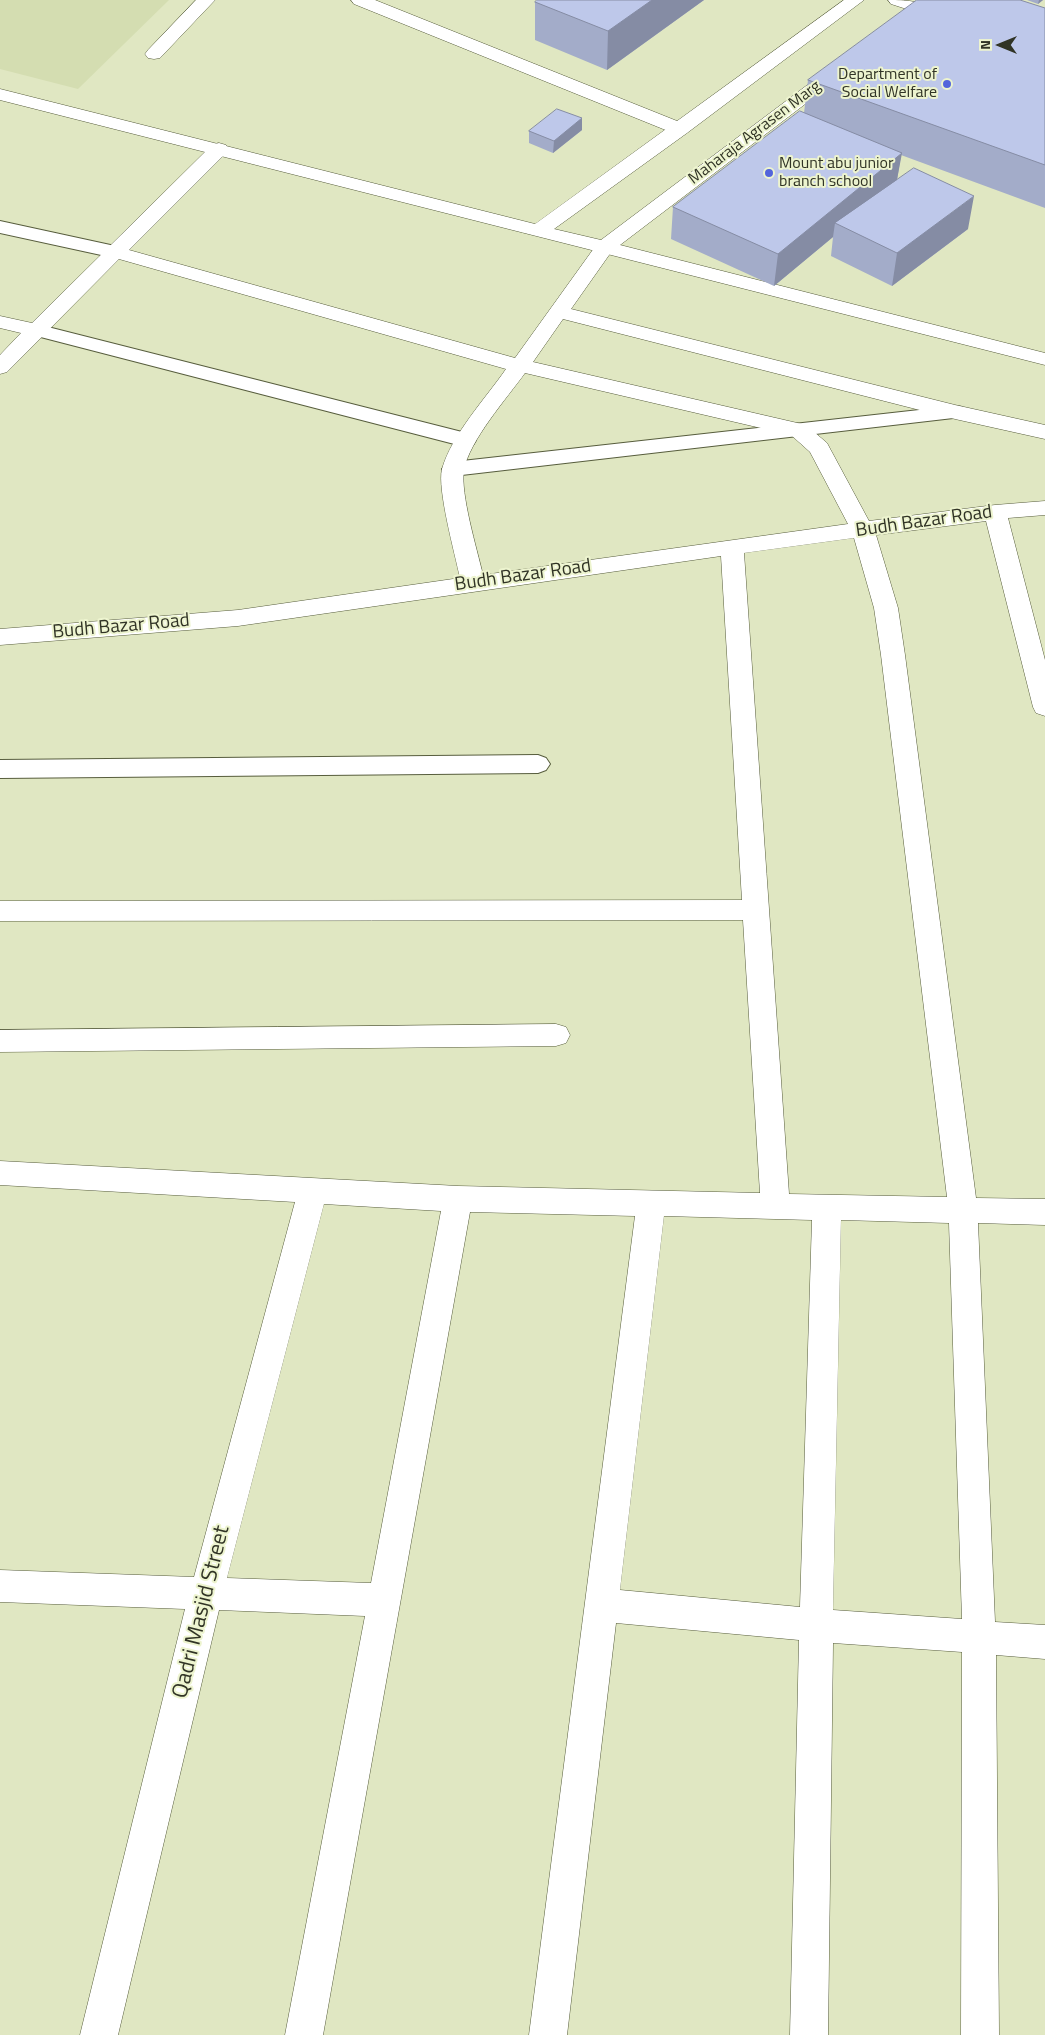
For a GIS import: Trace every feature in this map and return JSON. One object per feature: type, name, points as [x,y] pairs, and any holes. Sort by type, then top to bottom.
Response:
[{"type":"street","points":[[154,54],[206,0]]},
{"type":"street","points":[[360,0],[680,129]]},
{"type":"street","points":[[538,231],[855,0]]},
{"type":"street","points":[[897,0],[925,4]]},
{"type":"street","points":[[904,20],[925,4]]},
{"type":"street","name":"Maharaja Agrasen Marg","points":[[453,469],[466,440],[604,248],[848,62]]},
{"type":"street","points":[[0,94],[1045,359]]},
{"type":"street","points":[[0,367],[219,149]]},
{"type":"street","points":[[115,252],[521,366],[798,430],[820,448],[863,531],[886,608],[893,654],[963,1210],[979,1636],[980,2035]]},
{"type":"street","points":[[559,312],[955,412],[1045,432]]},
{"type":"street","points":[[0,322],[36,330]]},
{"type":"street","points":[[453,469],[452,487],[473,584]]},
{"type":"street","name":"Budh Bazar Road","points":[[0,637],[238,618],[732,547],[995,512],[1045,508]]},
{"type":"street","points":[[995,512],[1045,707]]},
{"type":"street","points":[[732,547],[775,1206]]},
{"type":"street","points":[[0,911],[755,910]]},
{"type":"street","points":[[0,1041],[556,1036]]},
{"type":"street","points":[[0,1173],[458,1199],[1045,1212]]},
{"type":"street","name":"Qadri Masjid Street","points":[[99,2035],[206,1594],[313,1192]]},
{"type":"street","points":[[304,2035],[458,1199]]},
{"type":"street","points":[[548,2035],[651,1204]]},
{"type":"street","points":[[809,2035],[816,1625],[827,1207]]},
{"type":"street","points":[[0,1586],[383,1600]]},
{"type":"street","points":[[602,1604],[816,1625],[1045,1642]]},
{"type":"lane","points":[[0,227],[115,252]]},
{"type":"lane","points":[[36,330],[466,440]]},
{"type":"lane","points":[[453,469],[955,412]]},
{"type":"lane","points":[[0,769],[538,764]]},
{"type":"shaded area","points":[[0,0],[169,0],[78,89],[0,69]]},
{"type":"building","points":[[537,0],[652,0],[608,31],[535,2]]},
{"type":"building","name":"Department of Social Welfare","points":[[917,0],[1020,0],[1045,8],[1045,165],[808,80]]},
{"type":"building","points":[[557,109],[582,118],[554,141],[529,131]]},
{"type":"building","points":[[800,111],[902,153],[778,254],[673,207]]},
{"type":"building","points":[[914,168],[974,196],[897,253],[835,223]]},
{"type":"place","name":"Department of Social Welfare","points":[[947,84]]},
{"type":"place","name":"Mount abu junior branch school","points":[[769,173]]}]
